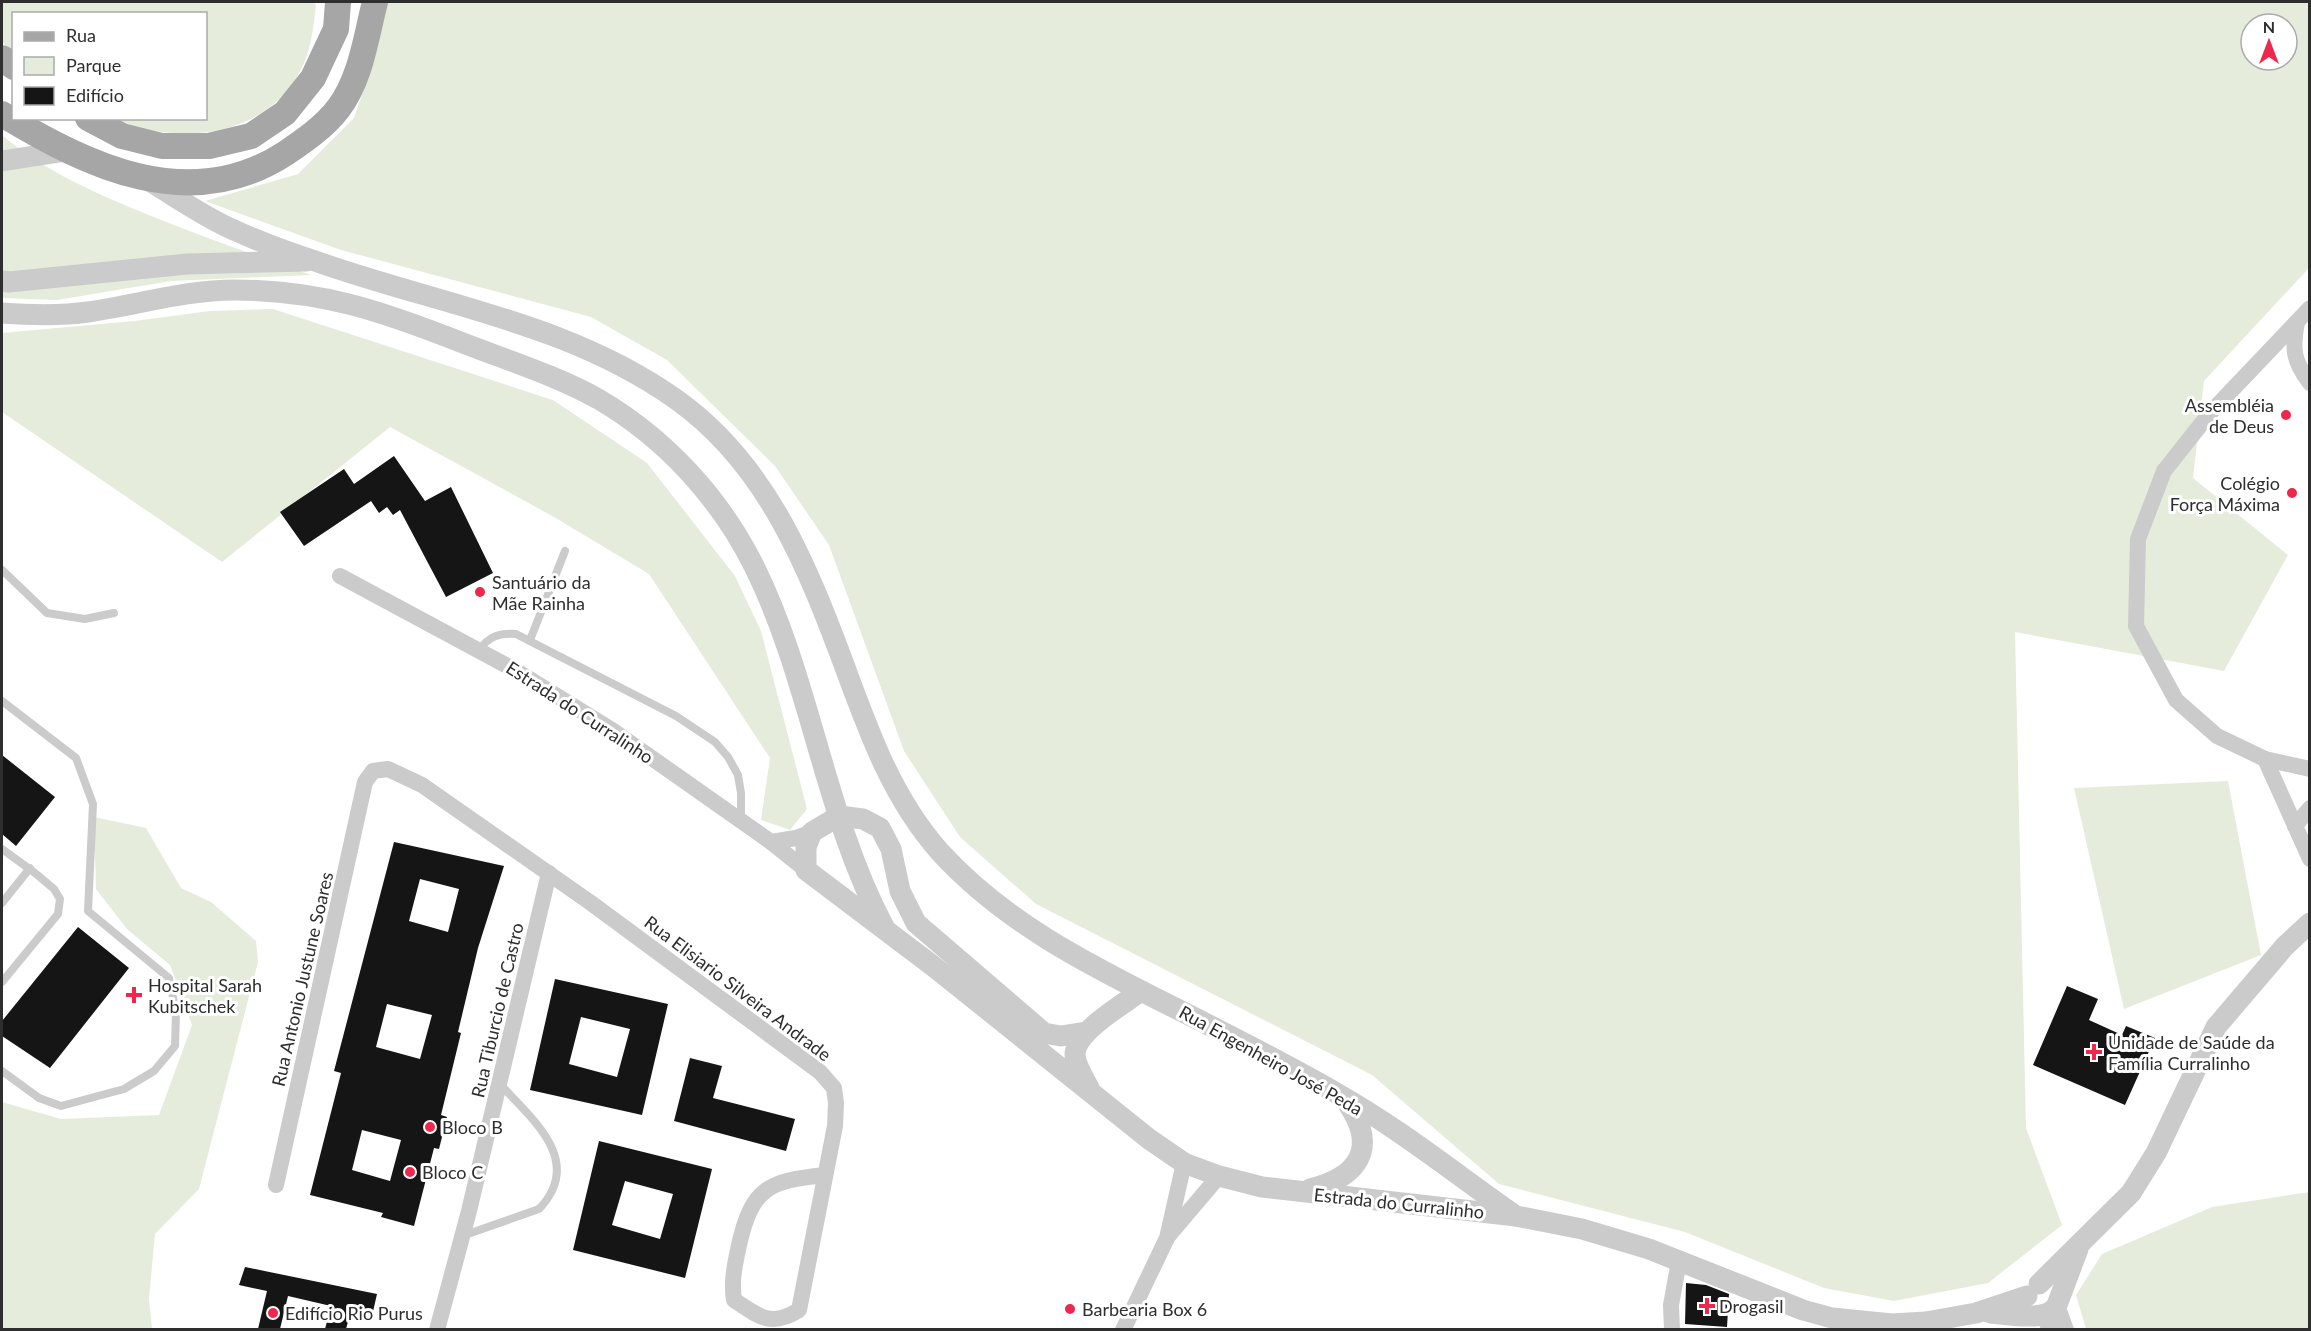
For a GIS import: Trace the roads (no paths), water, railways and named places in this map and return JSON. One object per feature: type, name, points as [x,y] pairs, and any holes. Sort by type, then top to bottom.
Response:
[{"type":"main road","points":[[92,120],[122,136],[162,146],[209,146],[251,136],[285,113],[313,78],[336,28],[338,2]]},
{"type":"main road","points":[[12,120],[66,151],[148,180],[187,183],[234,178],[274,160],[309,137],[338,108],[357,74],[375,2]]},
{"type":"street","points":[[2,161],[66,151]]},
{"type":"street","points":[[148,180],[232,230],[316,262]]},
{"type":"street","points":[[2,281],[111,273],[187,264],[316,262]]},
{"type":"street","name":"Rua Engenheiro José Peda","points":[[316,262],[482,309],[566,339],[605,356],[644,379],[702,421],[756,480],[789,532],[818,597],[890,782],[923,832],[968,880],[995,904],[1069,953],[1343,1097],[1516,1216]]},
{"type":"street","points":[[2,313],[84,313],[184,295],[234,290],[288,293],[350,302],[546,375],[598,399],[630,419],[687,469],[714,500],[738,536],[773,609],[796,671],[839,816],[867,895],[887,933]]},
{"type":"street","points":[[2310,308],[2210,413],[2164,471],[2138,539],[2136,626],[2176,700],[2217,736],[2265,759],[2310,769]]},
{"type":"street","points":[[2297,321],[2292,347],[2300,370],[2310,383]]},
{"type":"street","name":"Estrada do Curralinho","points":[[340,576],[480,650],[612,730],[771,842],[1017,1032],[1092,1095],[1184,1163],[1220,1176],[1262,1187],[1516,1216],[1594,1232],[1679,1261],[1803,1310],[1860,1323],[1926,1322],[1976,1313],[2050,1314],[2081,1240]]},
{"type":"street","points":[[2265,759],[2310,859]]},
{"type":"street","name":"Rua Elisiario Silveira Andrade","points":[[366,782],[373,771],[388,769],[422,785],[549,873],[820,1072],[834,1088],[837,1103],[825,1175],[799,1310],[785,1319],[762,1319],[734,1300],[732,1282],[745,1218],[754,1201],[769,1188],[786,1180],[825,1175]]},
{"type":"street","name":"Rua Antonio Justune Soares","points":[[276,1185],[366,782]]},
{"type":"street","points":[[2295,826],[2310,808]]},
{"type":"street","points":[[771,842],[796,838],[812,832],[839,816],[863,819],[880,828],[891,849],[900,891],[916,923],[1044,1033],[1061,1035],[1086,1032]]},
{"type":"street","points":[[806,870],[806,847],[812,832]]},
{"type":"street","name":"Rua Tiburcio de Castro","points":[[437,1329],[462,1236],[549,873]]},
{"type":"street","name":"Estrada do Curralinho","points":[[1976,1313],[2033,1290],[2081,1240],[2115,1210],[2144,1175],[2167,1133],[2216,1027],[2284,946],[2310,923]]},
{"type":"street","points":[[1092,1095],[1075,1055],[1078,1042],[1086,1032],[1141,991]]},
{"type":"street","points":[[1298,1192],[1336,1181],[1346,1175],[1355,1164],[1364,1134],[1359,1120],[1343,1097]]},
{"type":"street","points":[[1123,1329],[1167,1238],[1184,1163]]},
{"type":"street","points":[[1167,1238],[1220,1176]]},
{"type":"street","points":[[1672,1329],[1671,1305],[1679,1261]]},
{"type":"street","points":[[2033,1290],[2028,1306],[2050,1314],[2066,1329]]},
{"type":"lane","points":[[530,640],[565,550]]},
{"type":"lane","points":[[2,570],[47,613],[85,619],[114,613]]},
{"type":"lane","points":[[480,650],[493,636],[504,633],[530,640],[676,716],[715,742],[729,757],[738,774],[741,821]]},
{"type":"lane","points":[[2,701],[76,758],[93,804],[88,911],[169,978],[176,1012],[175,1046],[154,1071],[124,1089],[61,1106],[39,1098],[2,1071]]},
{"type":"lane","points":[[2,849],[30,868],[54,889],[60,899],[58,914],[2,982]]},
{"type":"lane","points":[[2,903],[30,868]]},
{"type":"lane","points":[[462,1236],[539,1209],[547,1200],[554,1185],[557,1166],[553,1147],[544,1131],[499,1083]]},
{"type":"place","name":"Assembléia de Deus","points":[[2286,415]]},
{"type":"place","name":"Colégio Força Máxima","points":[[2292,493]]},
{"type":"place","name":"Santuário da Mãe Rainha","points":[[480,592]]},
{"type":"place","name":"Hospital Sarah Kubitschek","points":[[134,995]]},
{"type":"place","name":"Unidade de Saúde da Família Curralinho","points":[[2094,1052]]},
{"type":"place","name":"Bloco B","points":[[430,1127]]},
{"type":"place","name":"Bloco C","points":[[410,1172]]},
{"type":"place","name":"Drogasil","points":[[1707,1306]]},
{"type":"place","name":"Barbearia Box 6","points":[[1070,1309]]},
{"type":"place","name":"Edifício Rio Purus","points":[[273,1313]]}]
